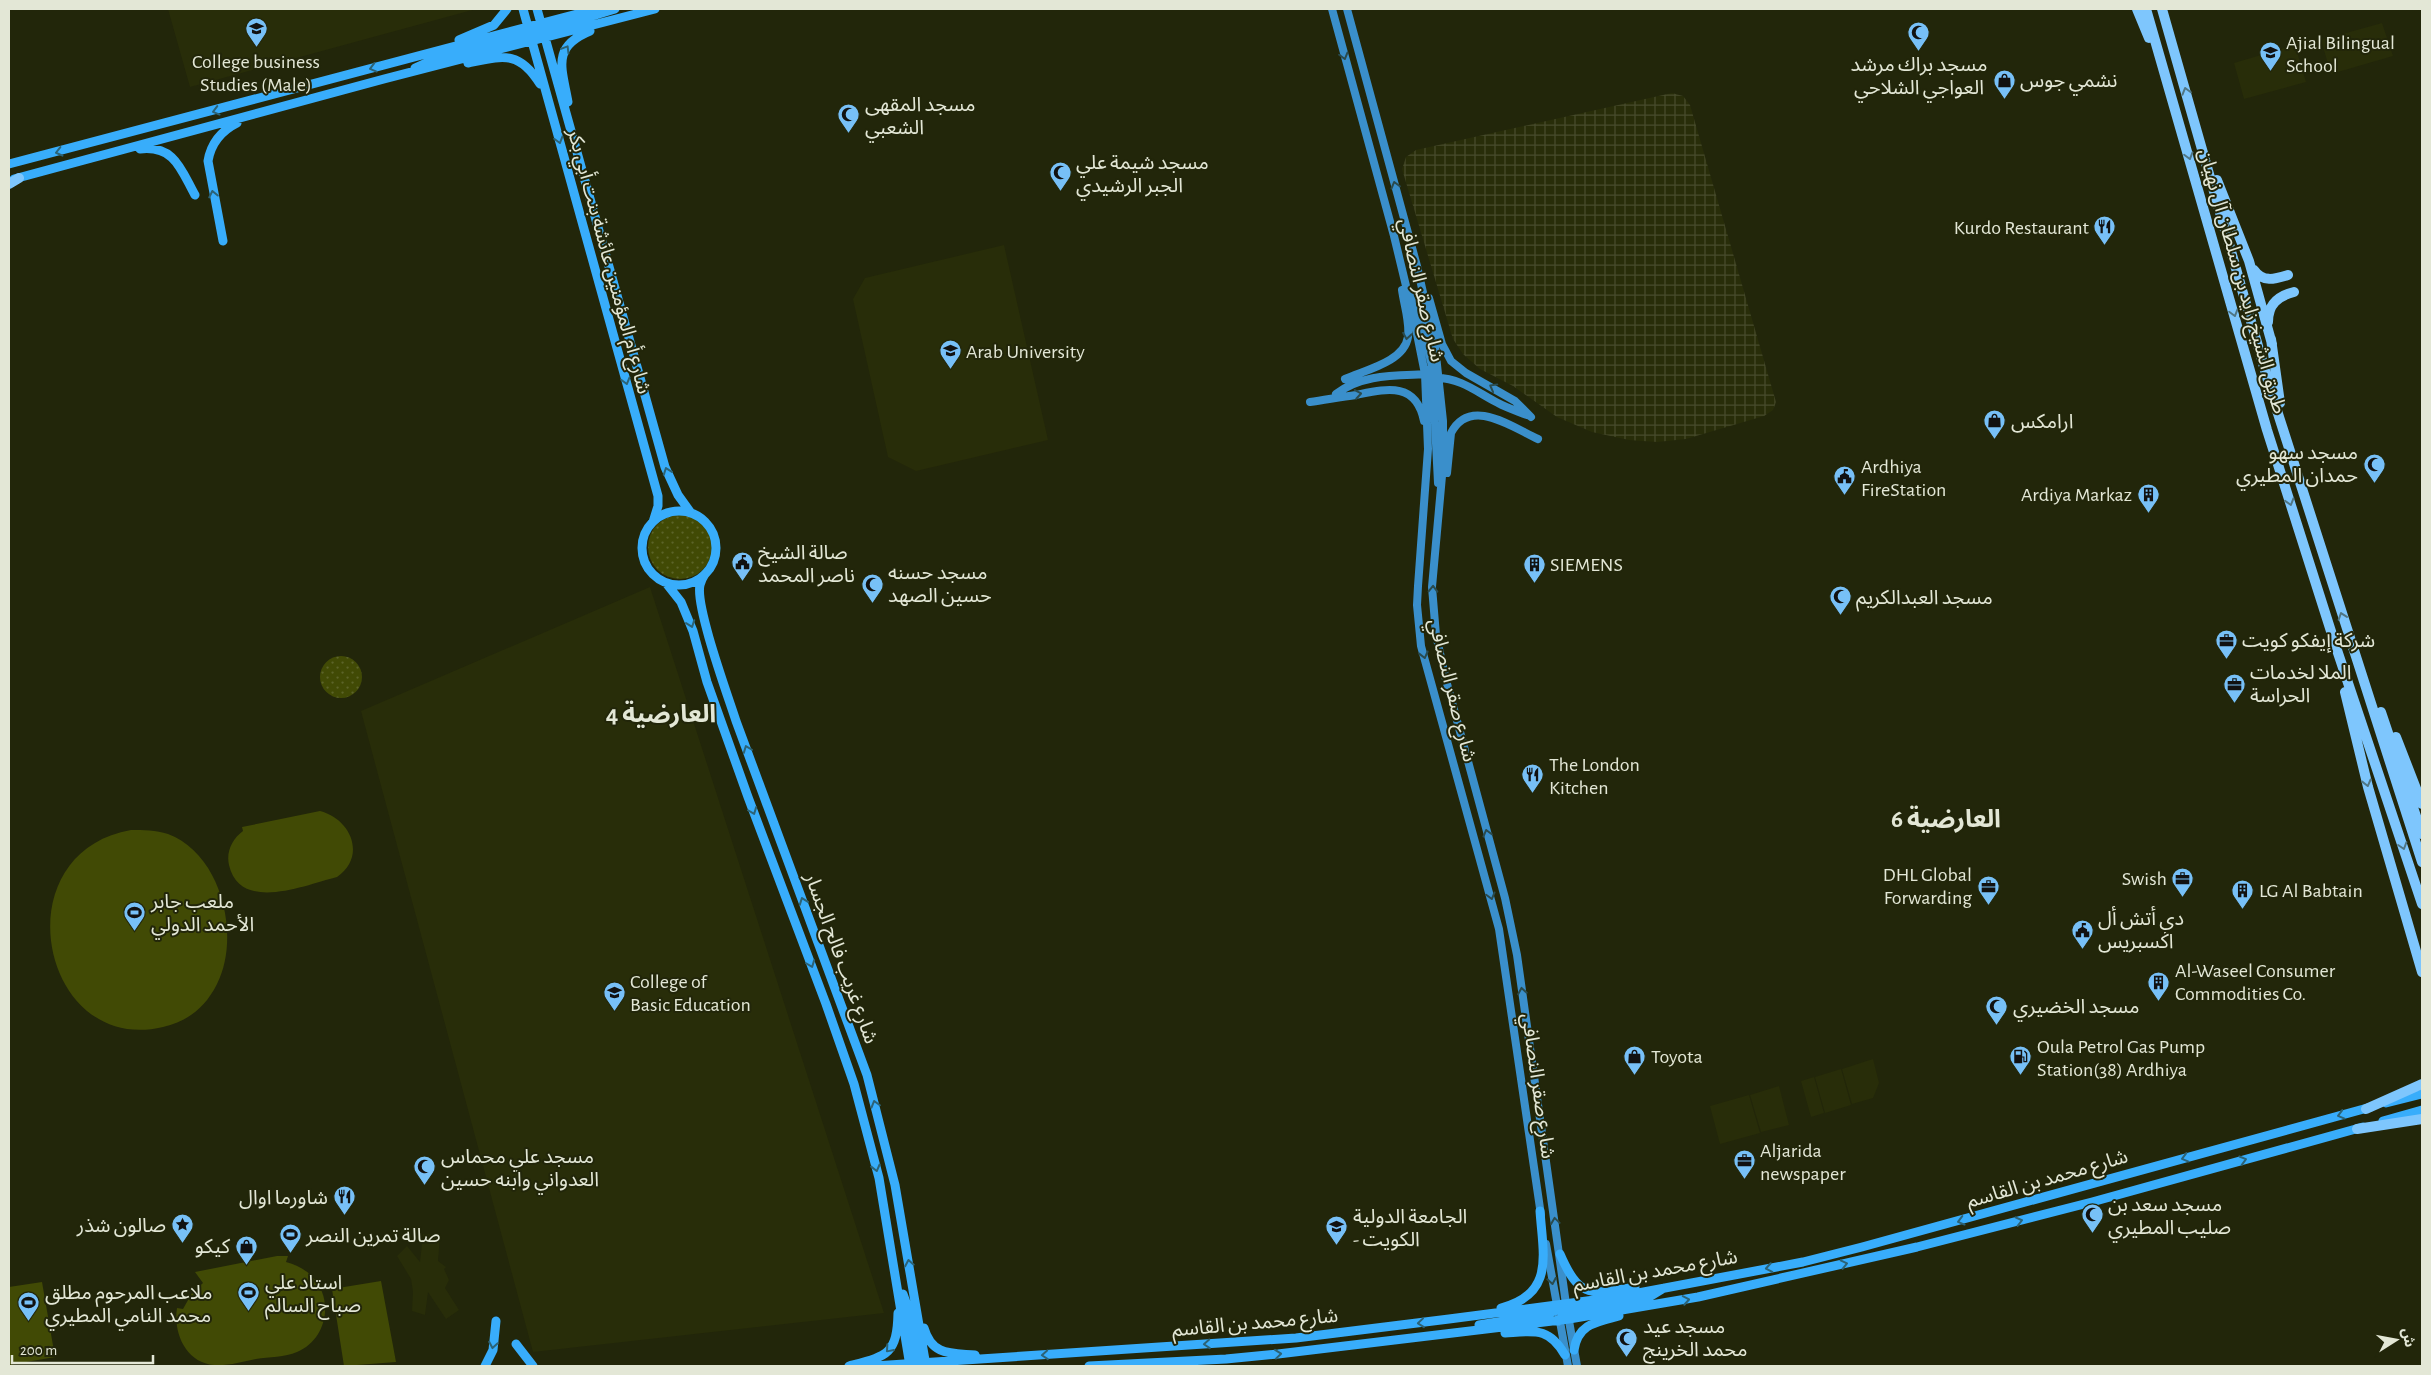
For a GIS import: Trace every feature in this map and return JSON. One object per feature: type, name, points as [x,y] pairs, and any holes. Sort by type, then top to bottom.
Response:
[{"type":"highway","points":[[2137,9],[2164,71]]},
{"type":"highway","name":"طريق الشيخ زايد بن سلطان آل نهيان","points":[[2146,9],[2267,430],[2336,647],[2422,904]]},
{"type":"highway","name":"طريق الشيخ زايد بن سلطان آل نهيان","points":[[2163,9],[2284,432],[2422,862]]},
{"type":"highway","points":[[2196,124],[2249,261],[2272,344]]},
{"type":"highway","points":[[2249,261],[2255,272],[2262,278],[2270,280],[2288,274]]},
{"type":"highway","points":[[2284,432],[2268,321],[2271,307],[2278,298],[2294,292]]},
{"type":"highway","points":[[2336,647],[2368,787],[2422,972]]},
{"type":"highway","points":[[2366,687],[2386,716],[2405,758],[2422,804]]},
{"type":"highway","points":[[2379,708],[2422,834]]},
{"type":"highway","points":[[2366,1109],[2422,1084]]},
{"type":"highway","points":[[2357,1129],[2422,1119]]},
{"type":"main road","points":[[420,56],[487,29],[500,21],[508,9]]},
{"type":"main road","name":"شارع أم المؤمنين عائشة بنت أبي بكر","points":[[523,9],[658,496],[658,506],[653,522]]},
{"type":"main road","name":"شارع أم المؤمنين عائشة بنت أبي بكر","points":[[538,9],[665,467],[678,495],[691,513]]},
{"type":"main road","points":[[543,30],[596,9]]},
{"type":"main road","points":[[12,181],[110,152],[184,134],[438,65],[530,34],[615,9]]},
{"type":"main road","points":[[409,72],[437,58],[530,34],[538,28],[543,30],[626,16],[654,9]]},
{"type":"main road","name":"شارع صقر النصافي","points":[[1332,9],[1394,236],[1404,280],[1421,318],[1435,377],[1417,605],[1421,646],[1499,929],[1540,1211],[1568,1366]]},
{"type":"main road","name":"شارع صقر النصافي","points":[[1347,9],[1417,266],[1435,377],[1437,472],[1441,496],[1432,587],[1436,635],[1505,898],[1517,955],[1567,1312],[1577,1366]]},
{"type":"main road","points":[[575,147],[561,67],[562,52],[575,37],[626,16]]},
{"type":"main road","points":[[9,164],[420,56],[530,34]]},
{"type":"main road","points":[[438,65],[448,67],[503,56],[511,57],[525,64],[546,93]]},
{"type":"main road","points":[[223,242],[208,168],[211,150],[219,136],[230,127],[295,104]]},
{"type":"main road","points":[[110,152],[146,148],[162,150],[175,160],[195,195]]},
{"type":"main road","points":[[1345,378],[1395,356],[1406,342],[1408,326],[1394,236]]},
{"type":"main road","points":[[1336,394],[1352,384],[1379,377],[1435,377],[1471,387],[1496,402],[1531,417],[1515,401],[1466,373],[1452,361],[1442,344],[1434,311],[1417,266]]},
{"type":"main road","points":[[1310,402],[1386,389],[1394,389],[1409,394],[1422,413],[1424,424],[1426,502]]},
{"type":"main road","points":[[1439,524],[1448,470],[1449,440],[1454,427],[1459,422],[1471,416],[1490,415],[1538,439]]},
{"type":"main road","points":[[671,512],[691,513],[707,524],[713,534],[716,545],[715,556],[705,574],[687,584],[666,582],[657,577],[648,568],[643,557],[642,544],[646,532],[653,522],[671,512]]},
{"type":"main road","name":"شارع غريب فالح الجسار","points":[[705,574],[700,585],[700,600],[736,721],[867,1075],[895,1185],[912,1285],[918,1365]]},
{"type":"main road","name":"شارع غريب فالح الجسار","points":[[666,582],[681,602],[693,631],[707,682],[744,788],[844,1054],[868,1131],[879,1178],[898,1285]]},
{"type":"main road","name":"شارع محمد بن القاسم","points":[[1665,1286],[1803,1262],[2422,1094]]},
{"type":"main road","name":"شارع محمد بن القاسم","points":[[1567,1312],[1661,1304],[1719,1293],[1917,1247],[2092,1202],[2422,1110]]},
{"type":"main road","points":[[1449,1319],[1510,1306],[1522,1301],[1534,1290],[1540,1281],[1543,1269],[1540,1211]]},
{"type":"main road","points":[[1560,1254],[1574,1281],[1589,1291],[1601,1292],[1654,1284],[1665,1286]]},
{"type":"main road","points":[[1719,1293],[1736,1285],[1806,1271],[1808,1266],[1803,1262]]},
{"type":"main road","points":[[898,1285],[907,1305],[918,1365]]},
{"type":"main road","points":[[849,1366],[880,1358],[895,1342],[897,1333],[898,1285]]},
{"type":"main road","points":[[912,1285],[926,1335],[930,1343],[939,1350],[948,1353],[1010,1358]]},
{"type":"main road","points":[[1450,1333],[1462,1328],[1557,1308],[1567,1312],[1651,1296],[1665,1286]]},
{"type":"main road","points":[[1574,1350],[1579,1333],[1590,1324],[1661,1304]]},
{"type":"main road","name":"شارع محمد بن القاسم","points":[[874,1366],[918,1365],[1296,1338],[1557,1308]]},
{"type":"main road","points":[[1559,1321],[1567,1312]]},
{"type":"main road","points":[[485,1366],[493,1350],[496,1321]]},
{"type":"main road","name":"شارع محمد بن القاسم","points":[[1089,1366],[1226,1359],[1559,1321]]},
{"type":"main road","points":[[1476,1331],[1491,1334],[1541,1332],[1554,1339],[1565,1355]]},
{"type":"main road","points":[[1226,1359],[1221,1354],[1225,1349],[1280,1343],[1296,1338]]},
{"type":"main road","points":[[516,1344],[533,1366]]},
{"type":"main road","points":[[965,1366],[985,1364],[996,1358]]},
{"type":"shaded area","name":"College business Studies (Male)","points":[[168,9],[476,9],[190,87]]},
{"type":"shaded area","points":[[2382,23],[2393,56],[2331,74],[2321,40]]},
{"type":"shaded area","name":"Ajial Bilingual School","points":[[2295,45],[2306,82],[2244,99],[2234,63]]},
{"type":"shaded area","points":[[1672,93],[1683,96],[1690,105],[1776,402],[1773,410],[1764,416],[1686,439],[1657,442],[1629,440],[1592,432],[1557,417],[1513,386],[1480,369],[1463,354],[1453,339],[1402,169],[1406,157],[1416,150]]},
{"type":"shaded area","name":"Arab University","points":[[1004,245],[1048,440],[916,471],[888,457],[853,299],[865,278]]},
{"type":"shaded area","name":"College of Basic Education","points":[[650,587],[884,1313],[533,1352],[361,711]]},
{"type":"shaded area","points":[[1873,1059],[1879,1083],[1873,1098],[1852,1104],[1842,1069]]},
{"type":"shaded area","points":[[1841,1069],[1851,1105],[1825,1113],[1815,1077]]},
{"type":"shaded area","points":[[1814,1077],[1824,1113],[1811,1117],[1801,1081]]},
{"type":"shaded area","points":[[1779,1086],[1789,1125],[1761,1132],[1750,1095]]},
{"type":"shaded area","points":[[1749,1095],[1760,1133],[1720,1144],[1710,1106]]},
{"type":"shaded area","points":[[423,1234],[440,1235],[438,1261],[446,1267],[444,1269],[449,1280],[445,1288],[459,1310],[446,1319],[428,1292],[425,1315],[412,1311],[413,1292],[411,1279],[397,1256],[407,1246],[420,1262]]},
{"type":"green space","points":[[680,515],[698,521],[706,529],[712,547],[706,565],[698,573],[680,579],[662,573],[654,565],[648,547],[654,529],[662,521]]},
{"type":"green space","points":[[345,656],[353,659],[359,665],[362,677],[359,689],[353,695],[337,698],[329,695],[323,689],[320,673],[323,665],[329,659]]},
{"type":"green space","points":[[320,811],[331,815],[340,822],[347,830],[351,839],[353,849],[351,859],[346,868],[337,877],[275,892],[260,892],[246,888],[235,880],[229,865],[228,855],[233,842],[243,831],[242,827]]},
{"type":"green space","name":"ملعب جابر الأحمد الدولي","points":[[131,830],[150,830],[168,834],[187,844],[202,859],[214,878],[222,899],[226,921],[227,944],[224,965],[217,984],[207,1000],[195,1012],[180,1021],[163,1027],[121,1028],[88,1012],[65,983],[52,948],[51,910],[64,875],[90,846]]},
{"type":"green space","points":[[277,1256],[288,1256],[286,1262],[308,1272],[322,1292],[325,1310],[324,1319],[322,1327],[312,1342],[305,1348],[287,1355],[230,1364],[214,1365],[196,1359],[184,1345],[177,1327],[176,1318],[177,1308],[183,1309],[192,1293],[203,1283],[195,1272]]},
{"type":"green space","points":[[381,1281],[396,1362],[344,1366],[332,1289]]},
{"type":"green space","name":"ملاعب المرحوم مطلق محمد النامي المطيري","points":[[42,1282],[55,1357],[9,1365],[9,1287]]},
{"type":"place","name":"College business Studies (Male)","points":[[256,48]]},
{"type":"place","name":"مسجد براك مرشد العواجي الشلاحي","points":[[1919,51]]},
{"type":"place","name":"Ajial Bilingual School","points":[[2270,72]]},
{"type":"place","name":"نشمي جوس","points":[[2004,99]]},
{"type":"place","name":"مسجد المقهى الشعبي","points":[[849,134]]},
{"type":"place","name":"مسجد شيمة علي الجبر الرشيدي","points":[[1060,192]]},
{"type":"place","name":"Kurdo Restaurant","points":[[2105,246]]},
{"type":"place","name":"Arab University","points":[[950,370]]},
{"type":"place","name":"ارامكس","points":[[1995,440]]},
{"type":"place","name":"مسجد سهو حمدان المطيري","points":[[2374,483]]},
{"type":"place","name":"Ardhiya FireStation","points":[[1845,496]]},
{"type":"place","name":"Ardiya Markaz","points":[[2148,513]]},
{"type":"place","name":"صالة الشيخ ناصر المحمد","points":[[742,582]]},
{"type":"place","name":"SIEMENS","points":[[1534,583]]},
{"type":"place","name":"مسجد حسنه حسين الصهد","points":[[872,603]]},
{"type":"place","name":"مسجد العبدالكريم","points":[[1840,616]]},
{"type":"place","name":"شركة إيفكو كويت","points":[[2226,659]]},
{"type":"place","name":"الملا لخدمات الحراسة","points":[[2234,703]]},
{"type":"place","name":"The London Kitchen","points":[[1533,794]]},
{"type":"place","name":"Swish","points":[[2183,897]]},
{"type":"place","name":"DHL Global Forwarding","points":[[1988,905]]},
{"type":"place","name":"LG Al Babtain","points":[[2243,909]]},
{"type":"place","name":"ملعب جابر الأحمد الدولي","points":[[135,932]]},
{"type":"place","name":"دي أتش أل اكسبريس","points":[[2082,949]]},
{"type":"place","name":"Al-Waseel Consumer Commodities Co.","points":[[2159,1001]]},
{"type":"place","name":"College of Basic Education","points":[[614,1012]]},
{"type":"place","name":"مسجد الخضيري","points":[[1997,1025]]},
{"type":"place","name":"Toyota","points":[[1635,1075]]},
{"type":"place","name":"Oula Petrol Gas Pump Station(38) Ardhiya","points":[[2021,1076]]},
{"type":"place","name":"Aljarida newspaper","points":[[1744,1180]]},
{"type":"place","name":"مسجد علي محماس العدواني وابنه حسين","points":[[425,1186]]},
{"type":"place","name":"شاورما اوال","points":[[344,1216]]},
{"type":"place","name":"مسجد سعد بن صليب المطيري","points":[[2092,1234]]},
{"type":"place","name":"صالون شذر","points":[[182,1244]]},
{"type":"place","name":"الجامعة الدولية - الكويت","points":[[1337,1246]]},
{"type":"place","name":"صالة تمرين النصر","points":[[290,1254]]},
{"type":"place","name":"كيكو","points":[[246,1265]]},
{"type":"place","name":"استاد علي صباح السالم","points":[[249,1312]]},
{"type":"place","name":"ملاعب المرحوم مطلق محمد النامي المطيري","points":[[29,1322]]},
{"type":"place","name":"مسجد عيد محمد الخرينج","points":[[1627,1357]]},
{"type":"district","name":"العارضية 4","points":[[661,713]]},
{"type":"district","name":"العارضية 6","points":[[1946,818]]}]
